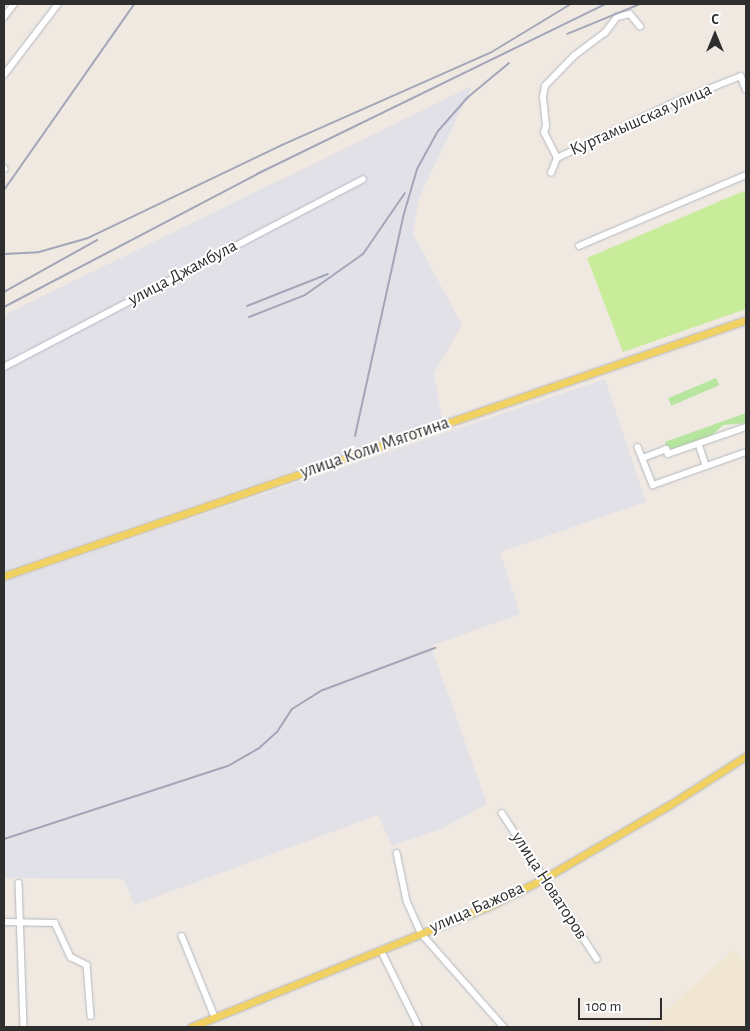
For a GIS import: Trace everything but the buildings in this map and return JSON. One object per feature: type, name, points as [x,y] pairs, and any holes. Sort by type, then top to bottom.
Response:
[{"type":"main road","name":"улица Коли Мяготина","points":[[4,576],[746,320]]},
{"type":"main road","name":"улица Бажова","points":[[191,1027],[487,907],[543,879],[671,804],[746,756]]},
{"type":"street","points":[[4,17],[14,4]]},
{"type":"street","points":[[4,75],[58,4]]},
{"type":"street","points":[[557,158],[544,133],[545,86],[574,56],[605,33],[617,18],[630,14],[640,26]]},
{"type":"street","name":"Куртамышская улица","points":[[551,173],[557,158],[671,104],[741,76],[746,89]]},
{"type":"street","points":[[579,246],[746,176]]},
{"type":"street","name":"улица Джамбула","points":[[4,367],[363,179]]},
{"type":"street","points":[[643,458],[666,449],[668,454],[746,427]]},
{"type":"street","points":[[699,444],[706,466]]},
{"type":"street","points":[[638,447],[653,485],[746,452]]},
{"type":"street","name":"улица Новаторов","points":[[502,813],[543,879],[597,959]]},
{"type":"street","points":[[397,852],[407,901],[421,933],[504,1027]]},
{"type":"street","points":[[19,883],[24,1027]]},
{"type":"street","points":[[4,922],[55,923],[71,957],[87,965],[91,1016]]},
{"type":"street","points":[[182,936],[215,1017]]},
{"type":"street","points":[[381,950],[419,1027]]},
{"type":"shaded area","points":[[472,86],[419,198],[413,234],[462,325],[434,373],[442,419],[4,571],[4,315]]},
{"type":"shaded area","points":[[605,379],[646,502],[500,552],[520,614],[431,646],[487,804],[441,829],[392,846],[378,815],[134,905],[124,879],[4,878],[4,582]]},
{"type":"shaded area","points":[[734,950],[746,966],[746,1027],[649,1025]]},
{"type":"green space","points":[[746,190],[746,309],[623,352],[587,258]]},
{"type":"green space","points":[[716,378],[719,385],[671,406],[668,398]]},
{"type":"green space","points":[[746,413],[746,423],[723,425],[711,436],[674,450],[667,447],[665,442]]},
{"type":"railway","points":[[4,190],[134,4]]},
{"type":"railway","points":[[4,254],[39,252],[88,238],[282,145],[490,53],[571,4]]},
{"type":"railway","points":[[4,307],[257,174],[606,4]]},
{"type":"railway","points":[[567,34],[640,4]]},
{"type":"railway","points":[[355,436],[403,217],[417,169],[438,131],[468,97],[509,63]]},
{"type":"railway","points":[[249,317],[305,295],[363,254],[405,193]]},
{"type":"railway","points":[[4,292],[97,240]]},
{"type":"railway","points":[[247,306],[328,274]]},
{"type":"railway","points":[[4,839],[228,766],[258,749],[277,732],[292,709],[323,690],[435,648]]}]
